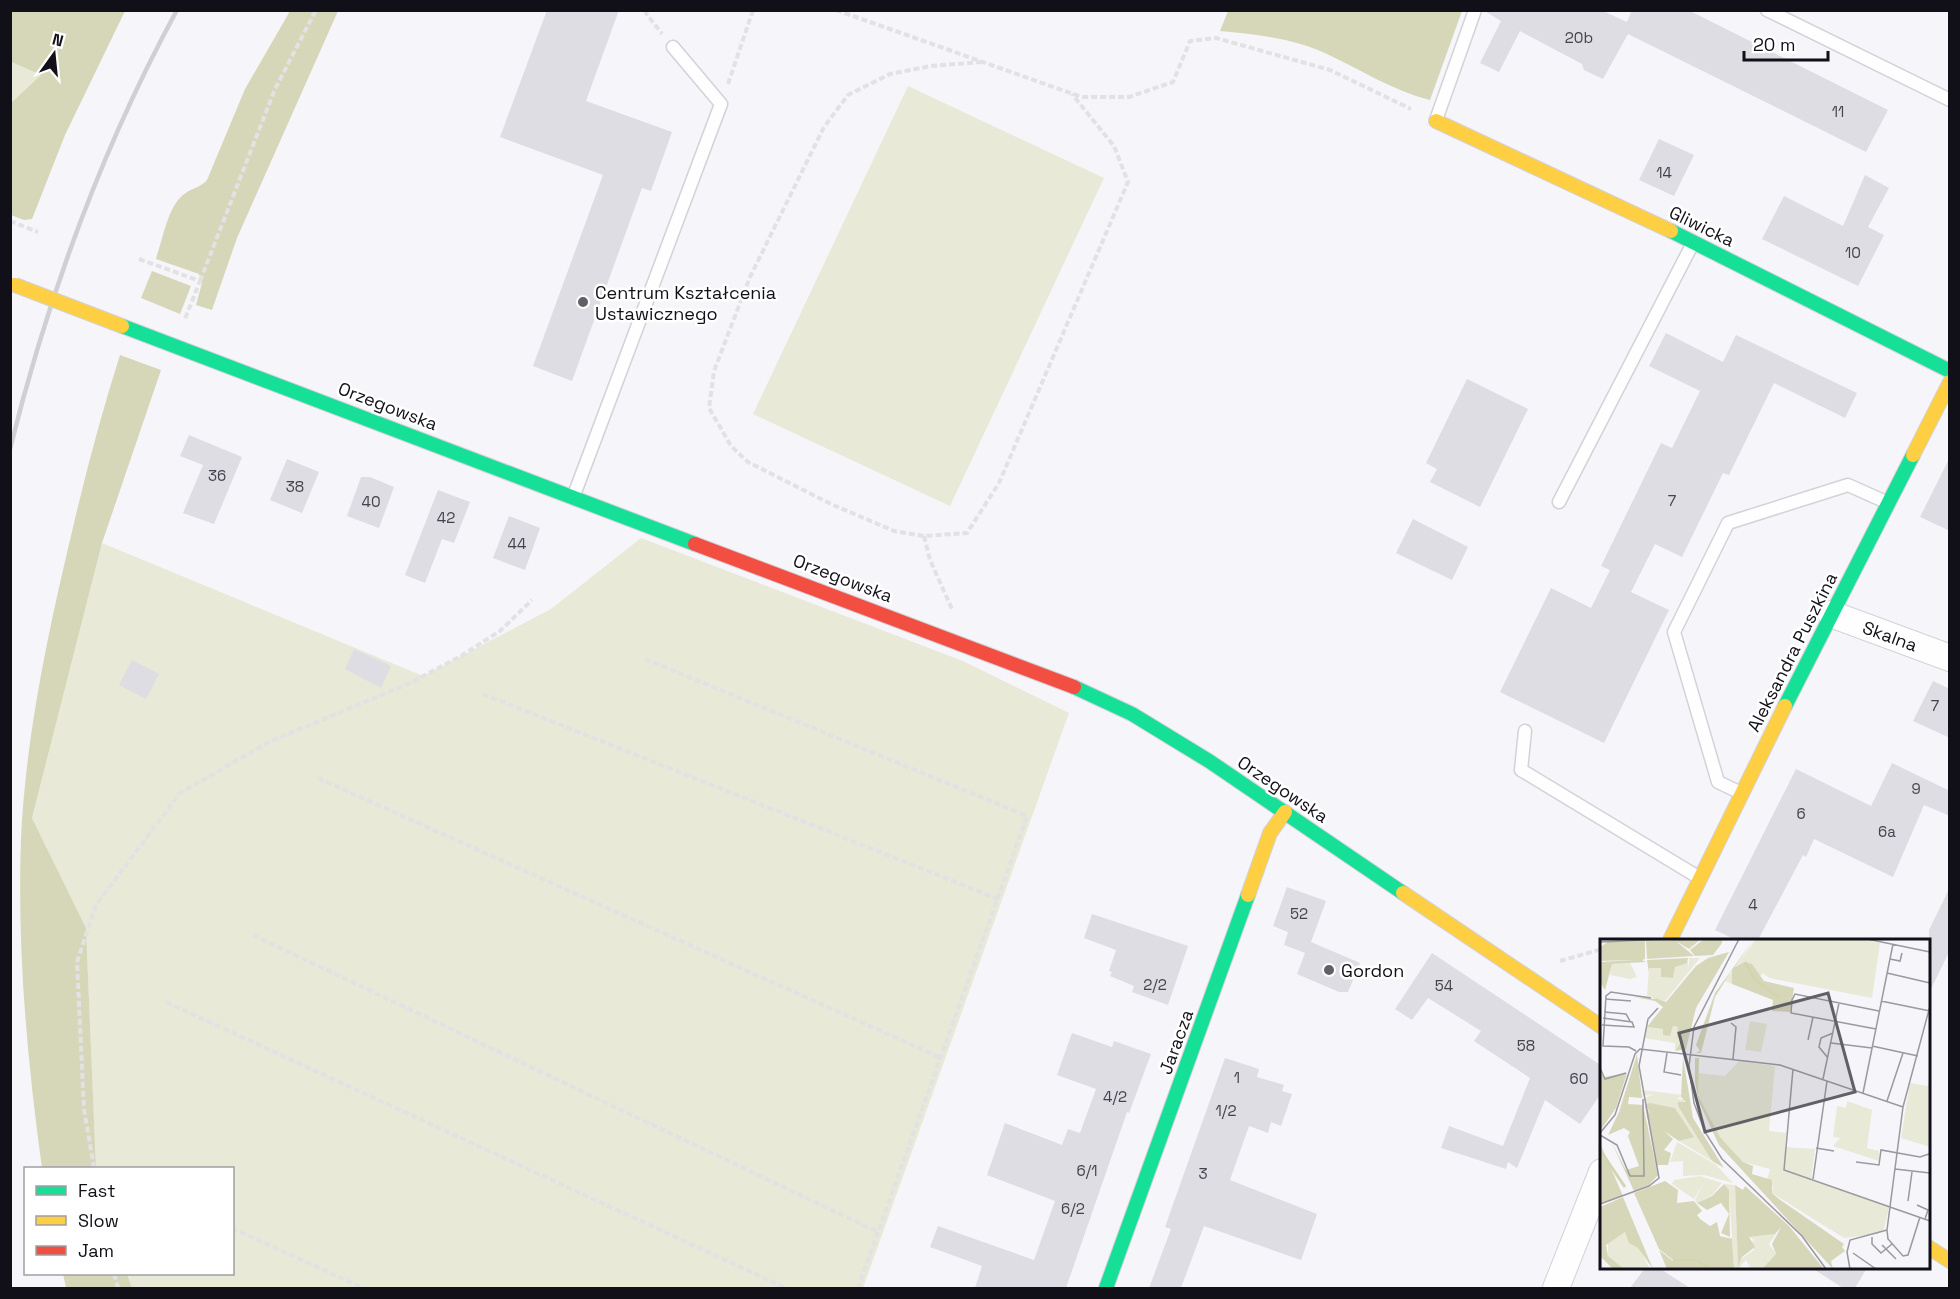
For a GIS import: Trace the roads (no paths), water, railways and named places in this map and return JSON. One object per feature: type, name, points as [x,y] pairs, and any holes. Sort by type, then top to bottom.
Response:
[{"type":"street","name":"Gliwicka","points":[[1436,121],[1694,242],[1950,371]]},
{"type":"street","name":"Orzegowska","points":[[13,285],[574,495],[1079,689],[1132,714],[1209,761],[1600,1026]]},
{"type":"street","name":"Aleksandra Puszkina","points":[[1671,939],[1887,502],[1950,382]]},
{"type":"street","name":"Skalna","points":[[1831,614],[1950,658]]},
{"type":"street","name":"Jaracza","points":[[1106,1288],[1270,832],[1285,812]]},
{"type":"street","points":[[1556,1288],[1600,1177]]},
{"type":"street","points":[[1930,1248],[1950,1261]]},
{"type":"lane","points":[[1436,121],[1475,10]]},
{"type":"lane","points":[[1767,10],[1950,100]]},
{"type":"lane","points":[[574,495],[721,104],[673,47]]},
{"type":"lane","points":[[1559,502],[1694,242]]},
{"type":"lane","points":[[1741,793],[1718,782],[1674,632],[1728,523],[1848,485],[1887,502]]},
{"type":"lane","points":[[1525,731],[1521,770],[1701,879]]},
{"type":"railway","points":[[10,449],[42,335],[80,224],[125,115],[177,10]]},
{"type":"place","name":"Centrum Kształcenia Ustawicznego","points":[[583,302]]},
{"type":"place","name":"Gordon","points":[[1329,970]]}]
